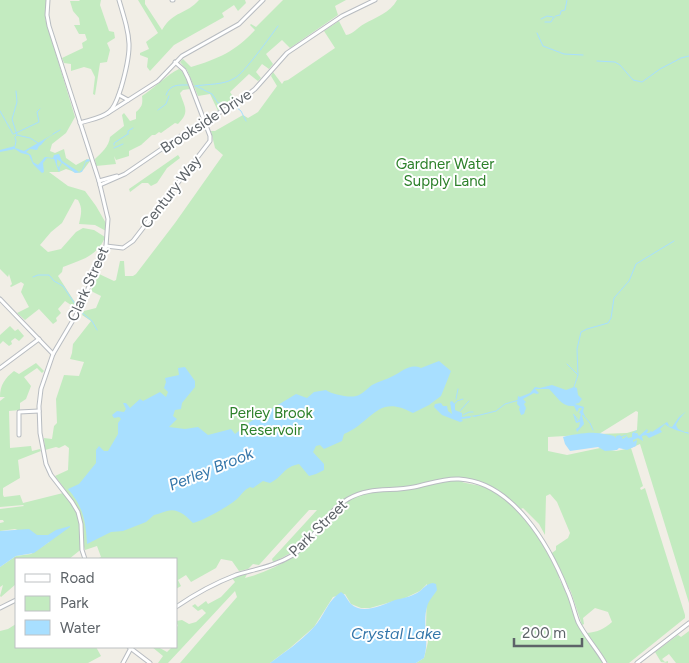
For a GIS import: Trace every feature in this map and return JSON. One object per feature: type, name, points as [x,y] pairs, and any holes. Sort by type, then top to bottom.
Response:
[{"type":"street","name":"Clark Street","points":[[48,0],[48,26],[99,183],[108,220],[106,246],[78,310],[52,354],[41,389],[39,412],[40,433],[46,464],[51,475],[78,512],[85,558]]},
{"type":"street","points":[[108,113],[116,104],[128,63],[130,45],[127,24],[119,0]]},
{"type":"street","points":[[80,123],[108,113],[158,81],[186,53],[239,24],[263,0]]},
{"type":"street","name":"Brookside Drive","points":[[99,183],[131,171],[204,120],[232,106],[253,91],[283,57],[291,51],[342,16],[375,0]]},
{"type":"street","name":"Century Way","points":[[106,246],[124,248],[133,241],[210,141],[210,136],[186,73],[176,62]]},
{"type":"street","points":[[118,95],[128,100]]},
{"type":"street","points":[[0,299],[52,354]]},
{"type":"street","points":[[0,368],[39,339]]},
{"type":"street","points":[[20,435],[19,412],[39,412]]},
{"type":"street","name":"Park Street","points":[[178,607],[195,595],[227,579],[272,566],[292,555],[308,542],[335,508],[357,494],[372,490],[410,488],[448,480],[468,480],[489,487],[504,496],[538,534],[548,549],[567,589],[579,624],[605,663]]},
{"type":"street","points":[[0,608],[15,600]]},
{"type":"street","points":[[637,663],[689,624]]},
{"type":"street","points":[[123,663],[130,648]]},
{"type":"street","points":[[131,648],[150,663]]},
{"type":"green space","points":[[0,0],[47,0],[45,18],[75,117],[66,133],[52,144],[50,151],[55,153],[64,149],[66,158],[76,165],[87,159],[90,161],[78,173],[66,169],[59,172],[49,172],[68,186],[85,191],[107,225],[106,231],[95,225],[79,224],[81,209],[80,203],[75,199],[62,223],[40,245],[48,252],[61,249],[76,232],[83,228],[94,230],[105,237],[98,249],[93,253],[63,267],[62,272],[58,276],[78,307],[77,309],[65,301],[58,309],[61,313],[53,324],[39,309],[25,320],[17,313],[29,307],[21,292],[24,284],[21,282],[11,287],[9,274],[8,277],[0,269]]},
{"type":"green space","points":[[101,0],[100,5],[109,31],[114,32],[115,38],[107,43],[110,50],[107,62],[100,63],[95,95],[93,94],[95,77],[91,69],[84,67],[71,71],[71,64],[64,63],[62,58],[83,48],[82,43],[87,40],[85,34],[79,34],[74,25],[80,25],[79,18],[73,11],[70,1]]},
{"type":"green space","points":[[138,0],[145,0],[145,4],[162,30],[171,19],[199,0],[245,0],[246,3],[238,11],[234,5],[222,13],[224,17],[174,45],[150,71],[147,67],[148,58],[140,55],[140,53],[149,49],[146,42],[158,33]]},
{"type":"green space","points":[[283,0],[346,0],[335,6],[338,15],[290,48],[282,40],[266,54],[273,64],[269,69],[262,64],[256,72],[261,78],[258,81],[249,74],[230,92],[236,101],[218,111],[210,94],[198,96],[187,70],[180,62],[183,59],[191,67],[210,61],[234,49],[255,30],[251,24],[256,27]]},
{"type":"green space","name":"Gardner Water Supply Land","points":[[397,0],[689,0],[689,603],[640,444],[631,448],[643,486],[640,488],[641,490],[645,488],[685,618],[629,663],[608,663],[587,633],[601,630],[612,622],[608,612],[595,608],[583,618],[584,624],[582,625],[571,592],[563,576],[559,578],[570,601],[576,622],[603,663],[416,663],[424,658],[428,642],[426,628],[427,584],[420,591],[405,598],[370,608],[361,608],[351,604],[345,594],[333,597],[314,627],[270,663],[180,663],[237,597],[235,591],[168,663],[158,663],[163,656],[153,648],[160,648],[167,652],[171,648],[178,648],[178,621],[182,620],[189,624],[196,622],[206,613],[202,609],[198,611],[192,606],[195,604],[198,607],[206,601],[208,604],[221,597],[235,582],[232,578],[247,574],[245,578],[252,576],[292,558],[312,539],[334,511],[334,506],[298,549],[273,562],[272,559],[317,510],[309,510],[259,565],[253,564],[248,569],[239,571],[232,561],[221,559],[216,568],[191,582],[186,575],[178,580],[178,558],[99,558],[101,557],[97,546],[85,550],[84,547],[70,558],[15,558],[15,585],[1,597],[3,585],[0,587],[0,567],[16,556],[31,554],[49,542],[15,529],[0,531],[0,523],[4,522],[0,520],[0,509],[24,506],[0,507],[0,401],[5,397],[0,397],[4,382],[14,371],[19,374],[36,363],[44,371],[42,373],[37,368],[24,377],[31,386],[26,399],[20,403],[20,410],[9,411],[10,448],[31,446],[32,451],[40,449],[41,451],[18,460],[20,478],[3,488],[4,497],[20,495],[23,503],[67,492],[55,476],[68,470],[69,448],[65,445],[45,450],[44,438],[52,439],[54,426],[57,423],[56,399],[64,375],[79,376],[84,362],[70,359],[73,344],[91,321],[82,315],[84,311],[96,308],[101,296],[91,291],[97,273],[114,281],[116,280],[120,261],[124,261],[125,276],[136,274],[223,155],[215,148],[211,131],[215,131],[243,115],[248,118],[258,112],[277,86],[271,76],[273,72],[282,84],[335,48],[324,31],[339,21],[346,35],[387,11]],"holes":[[[636,411],[638,412],[637,430],[627,433],[599,434]],[[599,434],[600,440],[631,439],[636,435],[631,442],[631,448],[616,451],[600,448],[567,455],[548,451],[548,437]],[[474,481],[497,489],[521,509],[523,508],[539,524],[545,535],[546,496],[550,494],[557,502],[570,533],[568,538],[556,546],[556,550],[549,555],[532,528],[501,495],[489,488],[462,482]]]},
{"type":"green space","points":[[179,69],[184,73],[190,89],[183,90],[180,93],[185,106],[182,120],[161,133],[152,135],[141,145],[129,151],[129,156],[116,160],[114,156],[116,164],[96,166],[95,159],[106,147],[110,137],[124,126],[122,115],[124,113],[130,121],[136,119],[136,112],[141,107],[142,96]]},
{"type":"green space","points":[[178,155],[180,158],[167,168],[157,183],[151,186],[148,183],[142,183],[130,192],[129,189]]},
{"type":"green space","points":[[10,326],[15,331],[18,329],[24,336],[19,341],[15,338],[9,346],[3,341],[0,344],[0,335]]},
{"type":"green space","points":[[15,625],[15,648],[97,648],[101,656],[88,663],[0,663],[0,631]]},
{"type":"green space","points":[[689,631],[689,663],[676,663],[669,654],[662,659],[665,662],[668,661],[668,663],[661,662],[655,652],[678,635],[681,637]]},
{"type":"water","points":[[57,132],[46,139],[37,150],[30,149],[26,152],[31,155],[33,162],[38,165],[45,157],[53,158],[54,155],[59,154],[62,161],[79,172],[82,170],[86,160],[89,159],[90,161],[86,162],[82,172],[75,173],[57,159],[59,172],[54,159],[47,158],[43,163],[44,172],[42,173],[33,164],[29,155],[15,149],[0,152],[0,150],[15,146],[15,148],[24,151]]},
{"type":"water","name":"Perley Brook Reservoir","points":[[439,361],[451,371],[441,396],[413,413],[391,406],[383,408],[344,434],[342,441],[324,449],[320,445],[316,446],[313,452],[324,464],[324,470],[309,476],[299,464],[294,465],[270,483],[263,481],[253,488],[248,488],[229,505],[198,522],[193,523],[185,515],[171,510],[154,515],[146,522],[123,531],[111,532],[87,544],[83,515],[68,489],[79,484],[96,463],[96,450],[99,446],[104,451],[108,451],[118,434],[118,423],[121,419],[119,417],[114,418],[112,415],[117,411],[124,412],[126,409],[123,403],[126,403],[130,408],[140,399],[143,401],[160,392],[166,397],[168,392],[164,388],[165,378],[179,375],[178,368],[185,367],[195,381],[195,387],[182,403],[181,409],[175,410],[173,416],[177,419],[169,427],[185,429],[198,427],[208,435],[231,429],[235,434],[250,422],[296,394],[307,398],[314,392],[326,390],[340,395],[356,396],[372,385],[407,368],[413,366],[421,368]]},
{"type":"water","points":[[552,385],[566,390],[574,387],[577,388],[578,395],[582,399],[579,403],[575,404],[584,407],[583,412],[585,416],[582,415],[584,424],[577,432],[576,429],[579,427],[580,422],[576,423],[573,414],[577,421],[579,421],[581,414],[579,413],[582,408],[579,408],[577,412],[574,406],[566,405],[560,401],[549,389],[535,389],[539,393],[534,393],[523,399],[526,402],[524,404],[526,408],[524,414],[521,415],[520,407],[517,404],[518,396],[530,393],[535,387],[540,388]]},
{"type":"water","points":[[452,401],[455,404],[455,410],[462,413],[462,417],[478,415],[461,419],[463,421],[460,422],[442,415],[434,407],[435,404],[441,403],[443,406],[447,406],[448,411],[452,414],[450,402]]},
{"type":"water","points":[[688,410],[676,425],[678,429],[689,434],[673,429],[667,426],[665,424],[660,429],[662,432],[649,438],[646,435],[642,436],[643,441],[638,438],[633,440],[633,442],[637,440],[636,446],[627,450],[619,448],[617,450],[605,451],[598,447],[570,451],[563,437],[592,433],[614,436],[616,438],[616,436],[620,435],[623,439],[627,436],[628,438],[632,437],[632,433],[637,433],[639,436],[647,429],[646,433],[652,432],[667,422],[668,426],[672,427],[679,417]]},
{"type":"water","points":[[70,526],[34,553],[16,556],[0,567],[0,531],[29,529],[37,535],[48,535],[56,530]]},
{"type":"water","name":"Crystal Lake","points":[[428,584],[436,584],[437,590],[429,603],[426,613],[426,651],[424,658],[416,663],[270,663],[308,633],[332,600],[341,592],[351,604],[361,609],[367,609],[412,596]]},
{"type":"waterway","points":[[545,22],[551,22],[554,17],[560,15],[561,11],[565,10],[567,0]]},
{"type":"waterway","points":[[541,19],[547,16],[553,17]]},
{"type":"waterway","points":[[195,86],[221,83],[235,78],[278,26]]},
{"type":"waterway","points":[[537,33],[543,46],[564,54],[583,55]]},
{"type":"waterway","points":[[597,61],[615,62],[633,80],[642,82],[660,69],[689,56]]},
{"type":"waterway","points":[[166,95],[172,87],[188,85]]},
{"type":"waterway","points":[[196,86],[212,94],[218,103],[229,104]]},
{"type":"waterway","points":[[15,137],[17,135],[12,119],[17,102],[16,91]]},
{"type":"waterway","points":[[158,110],[166,104],[169,96]]},
{"type":"waterway","points":[[236,107],[241,111],[246,121]]},
{"type":"waterway","points":[[14,134],[39,122],[37,112],[40,109]]},
{"type":"waterway","points":[[0,111],[13,134]]},
{"type":"waterway","points":[[128,134],[128,131],[133,128]]},
{"type":"waterway","points":[[53,134],[60,130]]},
{"type":"waterway","points":[[114,145],[114,143],[128,134]]},
{"type":"waterway","points":[[17,135],[30,138],[38,143]]},
{"type":"waterway","points":[[15,138],[15,146]]},
{"type":"waterway","points":[[114,148],[123,144]]},
{"type":"waterway","points":[[59,168],[62,162]]},
{"type":"waterway","points":[[578,375],[577,349],[581,332],[608,323],[611,318],[614,298],[629,281],[636,264],[674,241]]},
{"type":"waterway","points":[[33,277],[49,275],[54,281],[63,286],[77,307]]},
{"type":"waterway","points":[[81,312],[92,321],[97,330]]},
{"type":"waterway","points":[[567,364],[578,375],[574,387]]},
{"type":"waterway","points":[[456,399],[458,389]]},
{"type":"waterway","points":[[454,405],[457,401],[463,399]]},
{"type":"waterway","name":"Perley Brook","points":[[476,416],[496,411],[505,404],[519,400]]},
{"type":"waterway","points":[[460,411],[469,401]]},
{"type":"waterway","name":"Perley Brook","points":[[463,415],[473,412]]},
{"type":"waterway","name":"Perley Brook","points":[[575,416],[579,421]]},
{"type":"waterway","points":[[584,416],[593,430]]},
{"type":"waterway","name":"Perley Brook","points":[[621,437],[626,435]]}]
